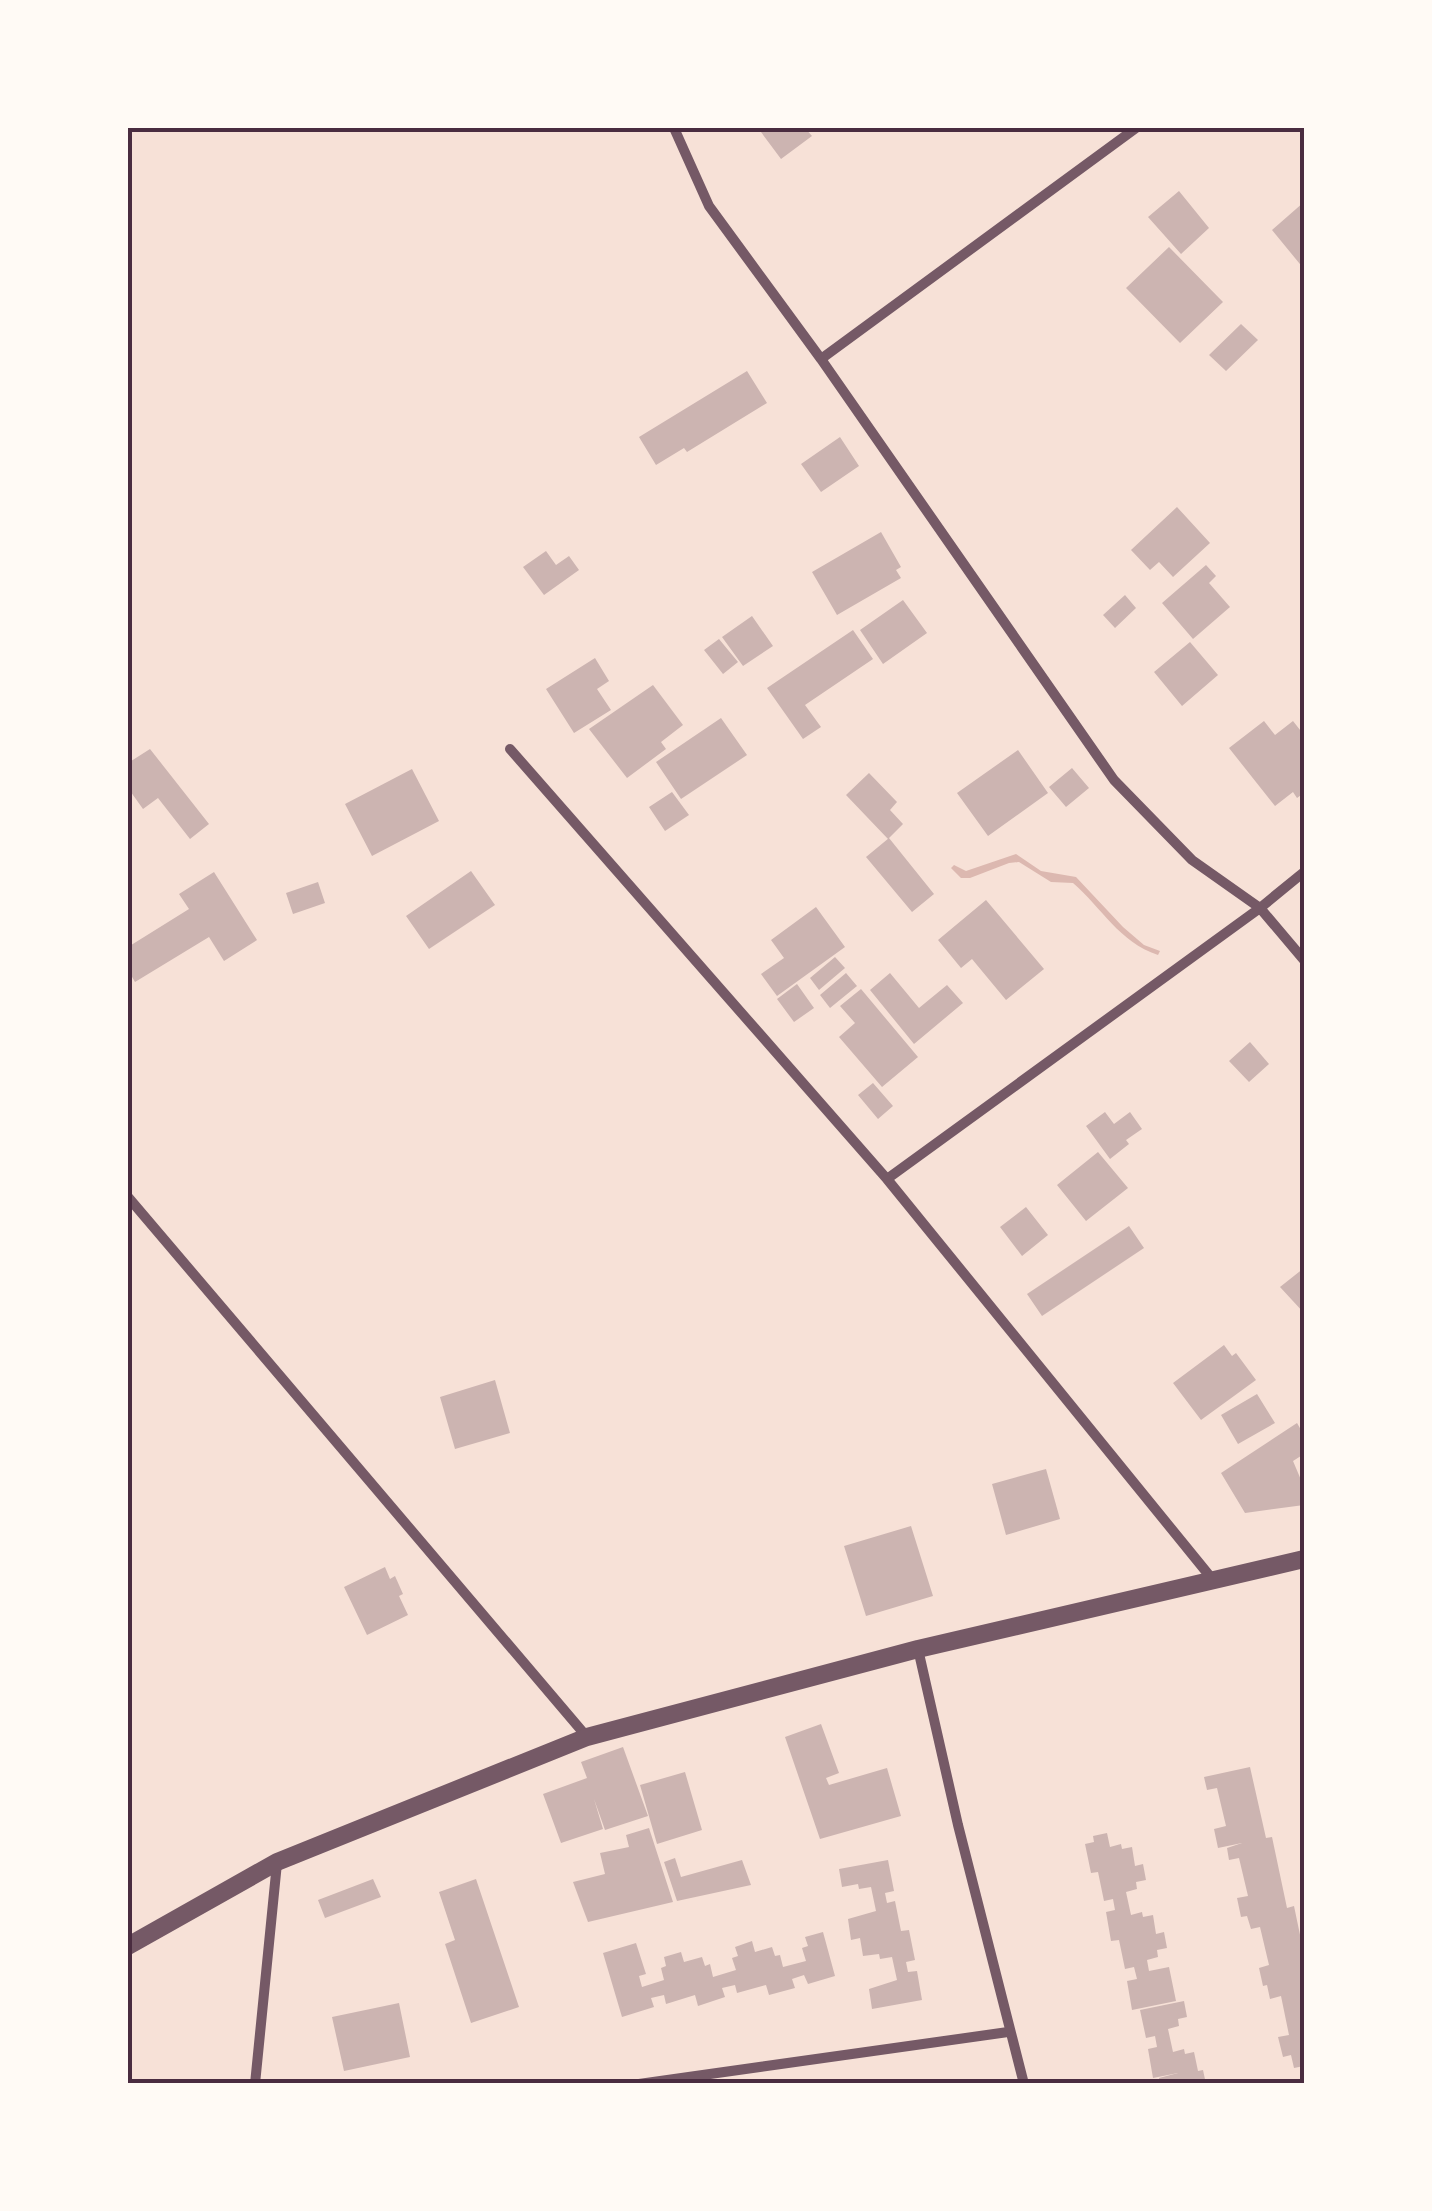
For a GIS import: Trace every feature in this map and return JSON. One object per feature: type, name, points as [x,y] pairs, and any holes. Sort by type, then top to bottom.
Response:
[{"type":"street","points":[[674,128],[709,206],[821,359],[1114,780],[1192,860],[1260,908],[1304,960]]},
{"type":"street","points":[[821,359],[1136,128]]},
{"type":"street","points":[[510,749],[887,1179],[1213,1580]]},
{"type":"street","points":[[887,1179],[1304,872]]},
{"type":"street","points":[[128,1197],[586,1737]]},
{"type":"street","points":[[128,1946],[277,1862],[586,1737],[918,1649],[1304,1559]]},
{"type":"street","points":[[918,1649],[1008,2032],[1024,2084]]},
{"type":"street","points":[[255,2084],[277,1862]]},
{"type":"street","points":[[638,2084],[1008,2032]]},
{"type":"shaded area","points":[[1016,854],[1041,871],[1076,877],[1123,927],[1144,945],[1160,951],[1158,955],[1132,942],[1073,883],[1051,882],[1019,862],[970,878],[961,878],[951,868],[954,865],[966,871]]},
{"type":"building","points":[[758,128],[805,128],[812,136],[781,159]]},
{"type":"building","points":[[1179,191],[1209,228],[1181,254],[1148,217]]},
{"type":"building","points":[[1304,202],[1304,269],[1272,230]]},
{"type":"building","points":[[1169,247],[1223,302],[1180,343],[1126,288]]},
{"type":"building","points":[[1241,324],[1258,340],[1226,371],[1209,355]]},
{"type":"building","points":[[747,371],[767,403],[687,452],[684,448],[656,465],[639,437]]},
{"type":"building","points":[[840,437],[859,466],[821,492],[801,464]]},
{"type":"building","points":[[1177,507],[1210,543],[1173,577],[1159,562],[1150,570],[1131,550]]},
{"type":"building","points":[[881,532],[901,567],[896,570],[901,578],[837,615],[812,572]]},
{"type":"building","points":[[546,551],[556,565],[569,556],[579,570],[544,595],[523,567]]},
{"type":"building","points":[[1206,565],[1216,576],[1209,583],[1230,607],[1193,639],[1162,603]]},
{"type":"building","points":[[1125,595],[1136,608],[1115,628],[1103,615]]},
{"type":"building","points":[[903,600],[927,633],[883,664],[860,630]]},
{"type":"building","points":[[752,616],[773,646],[743,666],[722,637]]},
{"type":"building","points":[[853,630],[873,659],[805,705],[821,727],[803,739],[767,688]]},
{"type":"building","points":[[719,639],[738,662],[723,674],[704,650]]},
{"type":"building","points":[[1190,642],[1218,675],[1182,706],[1154,672]]},
{"type":"building","points":[[595,658],[609,681],[597,689],[611,710],[574,733],[546,689]]},
{"type":"building","points":[[653,685],[683,725],[661,742],[666,749],[627,778],[589,729]]},
{"type":"building","points":[[721,718],[747,755],[681,799],[656,762]]},
{"type":"building","points":[[1264,721],[1275,735],[1293,721],[1304,735],[1304,793],[1297,798],[1293,792],[1275,806],[1229,748]]},
{"type":"building","points":[[150,749],[209,824],[190,839],[158,798],[143,809],[128,788],[128,763]]},
{"type":"building","points":[[1018,750],[1048,793],[988,836],[957,793]]},
{"type":"building","points":[[1072,768],[1089,788],[1066,807],[1049,787]]},
{"type":"building","points":[[412,769],[439,821],[372,856],[345,804]]},
{"type":"building","points":[[869,773],[897,802],[890,810],[903,824],[888,839],[846,795]]},
{"type":"building","points":[[672,792],[689,815],[665,831],[649,807]]},
{"type":"building","points":[[889,838],[934,894],[912,912],[866,857]]},
{"type":"building","points":[[471,871],[495,905],[429,949],[406,916]]},
{"type":"building","points":[[214,872],[257,940],[224,961],[209,937],[135,982],[128,970],[128,947],[189,909],[179,894]]},
{"type":"building","points":[[318,882],[325,903],[293,914],[286,893]]},
{"type":"building","points":[[986,900],[1044,969],[1006,1000],[972,959],[961,968],[938,940]]},
{"type":"building","points":[[816,907],[845,947],[777,996],[761,974],[784,958],[771,940]]},
{"type":"building","points":[[835,957],[845,968],[819,990],[810,978]]},
{"type":"building","points":[[846,973],[857,986],[830,1008],[820,995]]},
{"type":"building","points":[[890,973],[919,1008],[947,985],[963,1003],[914,1044],[870,990]]},
{"type":"building","points":[[797,984],[814,1008],[794,1022],[777,999]]},
{"type":"building","points":[[861,989],[918,1057],[882,1087],[839,1037],[855,1023],[840,1006]]},
{"type":"building","points":[[1250,1042],[1269,1064],[1249,1082],[1229,1061]]},
{"type":"building","points":[[873,1083],[893,1106],[878,1119],[858,1095]]},
{"type":"building","points":[[1105,1112],[1114,1124],[1130,1112],[1142,1129],[1110,1159],[1086,1126]]},
{"type":"building","points":[[1098,1152],[1128,1188],[1086,1221],[1057,1185]]},
{"type":"building","points":[[1026,1207],[1048,1235],[1022,1256],[1000,1227]]},
{"type":"building","points":[[1129,1226],[1144,1248],[1042,1316],[1027,1294]]},
{"type":"building","points":[[1304,1268],[1304,1313],[1280,1287]]},
{"type":"building","points":[[1224,1345],[1232,1356],[1236,1353],[1256,1380],[1201,1420],[1173,1383]]},
{"type":"building","points":[[495,1380],[510,1433],[455,1449],[440,1397]]},
{"type":"building","points":[[1257,1394],[1275,1423],[1238,1444],[1221,1415]]},
{"type":"building","points":[[1297,1423],[1304,1435],[1304,1454],[1293,1461],[1304,1487],[1304,1505],[1245,1513],[1221,1473]]},
{"type":"building","points":[[1046,1469],[1060,1519],[1006,1535],[992,1484]]},
{"type":"building","points":[[911,1526],[933,1596],[866,1616],[844,1546]]},
{"type":"building","points":[[385,1567],[390,1579],[395,1576],[408,1615],[367,1635],[344,1587]]},
{"type":"building","points":[[821,1724],[839,1773],[826,1778],[829,1785],[887,1768],[901,1816],[820,1839],[785,1737]]},
{"type":"building","points":[[623,1747],[648,1816],[605,1830],[594,1799],[603,1829],[561,1843],[543,1794],[587,1778],[581,1762]]},
{"type":"building","points":[[1250,1767],[1266,1838],[1272,1837],[1287,1908],[1294,1906],[1304,1954],[1304,2066],[1294,2068],[1291,2055],[1283,2057],[1278,2037],[1289,2035],[1281,1996],[1270,1999],[1267,1985],[1263,1986],[1259,1968],[1269,1965],[1260,1927],[1251,1929],[1247,1916],[1241,1917],[1237,1898],[1248,1896],[1239,1858],[1229,1860],[1227,1848],[1242,1843],[1218,1848],[1214,1829],[1226,1826],[1217,1788],[1207,1790],[1204,1777]]},
{"type":"building","points":[[685,1772],[702,1830],[657,1844],[640,1785]]},
{"type":"building","points":[[649,1828],[673,1902],[588,1922],[573,1882],[605,1874],[600,1853],[629,1847],[626,1835]]},
{"type":"building","points":[[1107,1833],[1110,1847],[1132,1847],[1135,1866],[1143,1864],[1146,1880],[1136,1882],[1137,1889],[1126,1892],[1131,1915],[1153,1915],[1156,1934],[1164,1932],[1167,1948],[1157,1950],[1158,1957],[1147,1960],[1149,1971],[1169,1967],[1176,2001],[1132,2010],[1127,1981],[1137,1979],[1134,1967],[1125,1969],[1119,1940],[1111,1941],[1106,1912],[1115,1910],[1113,1899],[1104,1901],[1098,1872],[1091,1873],[1085,1844],[1094,1842],[1093,1836]]},
{"type":"building","points":[[675,1858],[681,1877],[742,1860],[751,1885],[677,1901],[664,1862]]},
{"type":"building","points":[[888,1860],[894,1891],[885,1893],[887,1903],[895,1901],[901,1931],[909,1930],[915,1960],[906,1962],[908,1972],[917,1971],[922,2000],[872,2009],[869,1989],[897,1980],[892,1957],[863,1956],[860,1938],[851,1940],[848,1919],[876,1911],[871,1887],[842,1887],[839,1869]]},
{"type":"building","points":[[373,1879],[381,1897],[325,1918],[318,1900]]},
{"type":"building","points":[[476,1879],[519,2007],[471,2023],[445,1944],[455,1940],[439,1892]]},
{"type":"building","points":[[823,1932],[835,1976],[808,1984],[804,1975],[792,1979],[795,1988],[769,1995],[766,1985],[737,1993],[735,1985],[722,1988],[725,1997],[698,2006],[695,1995],[666,2004],[664,1995],[651,1998],[654,2007],[622,2017],[603,1953],[636,1943],[646,1974],[639,1976],[642,1987],[664,1980],[664,1957],[681,1952],[684,1962],[702,1957],[705,1966],[710,1964],[713,1977],[736,1970],[732,1958],[738,1956],[735,1947],[752,1941],[755,1952],[772,1947],[775,1956],[780,1955],[783,1967],[806,1961],[802,1948],[808,1946],[805,1937]]},
{"type":"building","points":[[1184,2001],[1187,2017],[1178,2019],[1179,2026],[1168,2029],[1173,2052],[1194,2052],[1206,2084],[1160,2084],[1159,2078],[1178,2073],[1153,2078],[1148,2049],[1157,2047],[1155,2036],[1146,2038],[1140,2010]]},
{"type":"building","points":[[399,2003],[410,2057],[344,2071],[332,2017]]}]
